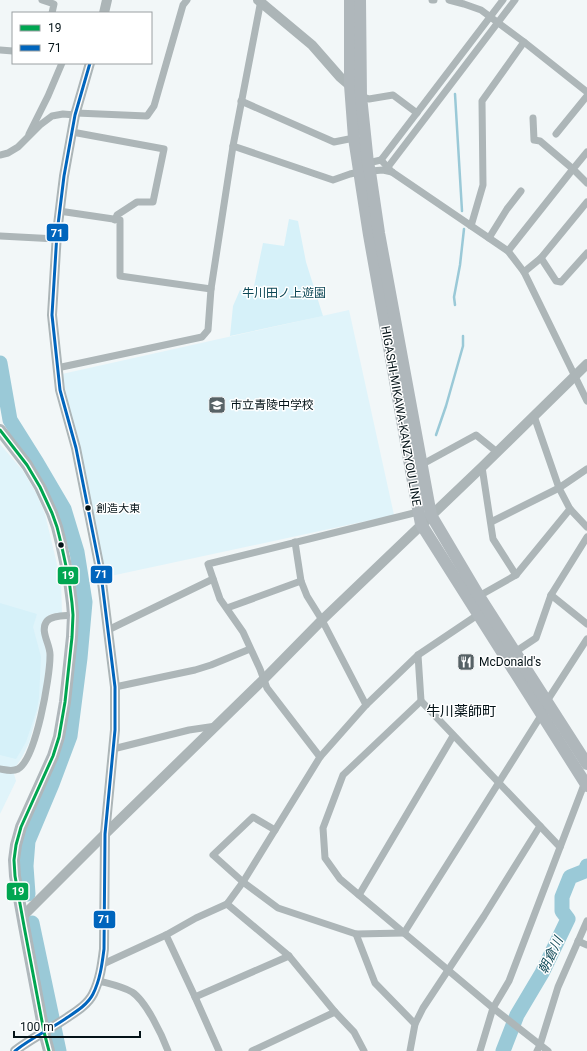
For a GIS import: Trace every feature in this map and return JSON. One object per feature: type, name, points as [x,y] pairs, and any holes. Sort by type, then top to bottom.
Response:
[{"type":"main road","name":"HIGASHI-MIKAWA-KANZYOU LINE","points":[[350,0],[350,85],[354,138],[365,169],[379,233],[431,515],[479,596],[587,764]]},
{"type":"main road","name":"HIGASHI-MIKAWA-KANZYOU LINE","points":[[360,0],[361,96],[365,169],[420,518],[586,784]]},
{"type":"main road","points":[[0,430],[27,465],[40,487],[52,513],[57,527],[69,580],[73,615],[65,702],[59,737],[53,756],[21,827],[14,860],[15,876],[22,917],[49,1051]]},
{"type":"street","points":[[42,0],[55,2],[52,12]]},
{"type":"street","points":[[104,12],[107,0]]},
{"type":"street","points":[[0,155],[18,147],[40,125],[52,116],[75,114],[147,116],[154,106],[183,5],[187,0]]},
{"type":"street","points":[[449,0],[465,2],[481,10],[587,92]]},
{"type":"street","points":[[233,146],[333,180],[365,169],[381,160],[503,0]]},
{"type":"street","points":[[390,170],[515,0]]},
{"type":"street","points":[[58,368],[202,338],[208,330],[211,289],[233,146],[260,1],[312,45],[340,77],[361,96],[369,99],[393,94],[417,113]]},
{"type":"street","points":[[471,226],[483,184],[482,100],[524,42]]},
{"type":"street","points":[[0,50],[12,51]]},
{"type":"street","points":[[26,139],[48,96],[62,64]]},
{"type":"street","points":[[15,1051],[79,1010],[92,996],[99,981],[104,949],[105,834],[115,730],[115,687],[101,574],[76,448],[60,390],[52,315],[59,211],[75,114],[90,64]]},
{"type":"street","points":[[556,134],[587,96]]},
{"type":"street","points":[[241,101],[334,142],[354,138]]},
{"type":"street","points":[[533,118],[534,140],[540,142],[573,169],[587,183]]},
{"type":"street","points":[[72,132],[164,149],[153,202],[137,202],[117,215],[115,220]]},
{"type":"street","points":[[508,251],[587,152]]},
{"type":"street","points":[[381,160],[390,170],[508,251],[524,272],[587,401]]},
{"type":"street","points":[[365,169],[390,170]]},
{"type":"street","points":[[489,238],[507,209],[521,191]]},
{"type":"street","points":[[524,272],[541,258],[586,207]]},
{"type":"street","points":[[59,211],[120,220],[120,276],[211,289]]},
{"type":"street","points":[[0,236],[57,239]]},
{"type":"street","points":[[541,258],[556,282],[561,282],[587,253]]},
{"type":"street","points":[[320,757],[267,688],[243,632],[220,599],[208,564],[295,542],[431,515],[587,364]]},
{"type":"street","points":[[534,416],[559,488],[570,509],[587,527]]},
{"type":"street","points":[[421,465],[476,435],[497,452]]},
{"type":"street","points":[[482,467],[493,539],[516,575]]},
{"type":"street","points":[[491,522],[559,488],[587,469]]},
{"type":"street","points":[[479,596],[516,575],[570,509]]},
{"type":"street","points":[[22,917],[105,834],[264,680],[420,518]]},
{"type":"street","points":[[515,652],[536,638],[551,596],[587,537]]},
{"type":"street","points":[[295,542],[301,581],[307,596],[322,620],[366,705]]},
{"type":"street","points":[[108,630],[213,579]]},
{"type":"street","points":[[227,608],[301,581]]},
{"type":"street","points":[[551,596],[587,624]]},
{"type":"street","points":[[102,964],[166,935],[196,918],[227,904],[276,830],[320,757],[366,705],[418,655],[479,614]]},
{"type":"street","points":[[0,769],[7,771],[18,769],[30,751],[45,700],[50,655],[44,628],[47,621],[51,618],[73,615]]},
{"type":"street","points":[[404,933],[542,714],[547,701],[587,639]]},
{"type":"street","points":[[115,687],[211,665],[250,648]]},
{"type":"street","points":[[418,655],[421,702],[560,847]]},
{"type":"street","points":[[421,702],[343,775],[322,828],[325,858],[340,878],[358,895],[537,1046],[548,1051]]},
{"type":"street","points":[[113,749],[189,730],[217,726]]},
{"type":"street","points":[[358,895],[453,736]]},
{"type":"street","points":[[480,1051],[493,1008],[509,981],[560,847],[586,784]]},
{"type":"street","points":[[276,830],[253,817],[213,855],[243,882],[278,908],[356,934],[404,933]]},
{"type":"street","points":[[410,1051],[415,1024],[423,1008],[484,916],[540,826]]},
{"type":"street","points":[[227,904],[289,956],[335,1012],[354,1032],[364,1051]]},
{"type":"street","points":[[537,1046],[558,987],[587,921]]},
{"type":"street","points":[[356,934],[375,983],[415,1024]]},
{"type":"street","points":[[166,935],[219,1051]]},
{"type":"street","points":[[578,941],[587,945]]},
{"type":"street","points":[[195,997],[289,956]]},
{"type":"street","points":[[99,981],[121,987],[134,993],[144,1004],[168,1051]]},
{"type":"street","points":[[252,1051],[335,1012]]},
{"type":"shaded area","points":[[349,310],[394,515],[106,577],[62,374]]},
{"type":"shaded area","points":[[0,444],[23,471],[36,493],[45,514],[61,581],[62,613],[51,614],[42,622],[41,629],[47,656],[43,690],[29,743],[15,768],[14,774],[16,781],[0,814]]},
{"type":"green space","name":"牛川田ノ上遊園","points":[[289,219],[298,221],[306,262],[323,316],[230,336],[233,306],[240,290],[253,291],[263,243],[284,246]]},
{"type":"green space","points":[[0,603],[37,614],[33,627],[41,657],[39,698],[26,742],[16,759],[0,755]]},
{"type":"waterway","points":[[455,94],[462,211]]},
{"type":"waterway","points":[[455,305],[454,297],[460,265],[464,229]]},
{"type":"waterway","points":[[436,435],[463,346],[463,336]]},
{"type":"waterway","points":[[0,363],[10,420],[64,509],[77,552],[85,602],[80,658],[70,736],[28,841],[26,866],[28,894]]},
{"type":"waterway","name":"朝倉川","points":[[503,1051],[517,1015],[542,973],[568,919],[562,911],[562,897],[570,877],[585,871],[587,866]]},
{"type":"waterway","points":[[32,923],[59,1051]]},
{"type":"transit line","name":"71","points":[[15,1051],[75,1012],[88,1001],[93,994],[97,983],[104,949],[105,834],[115,730],[115,687],[101,574],[76,448],[60,390],[52,315],[57,233],[64,176],[75,115],[90,64]]},
{"type":"transit line","name":"19","points":[[0,430],[27,465],[40,487],[52,513],[57,527],[69,580],[73,615],[65,702],[59,737],[53,756],[21,827],[14,860],[15,876],[24,926],[49,1051]]},
{"type":"place","name":"市立青陵中学校","points":[[217,405]]},
{"type":"place","name":"創造大東","points":[[88,508]]},
{"type":"place","name":"McDonald's","points":[[466,662]]},
{"type":"district","name":"牛川薬師町","points":[[461,711]]}]
